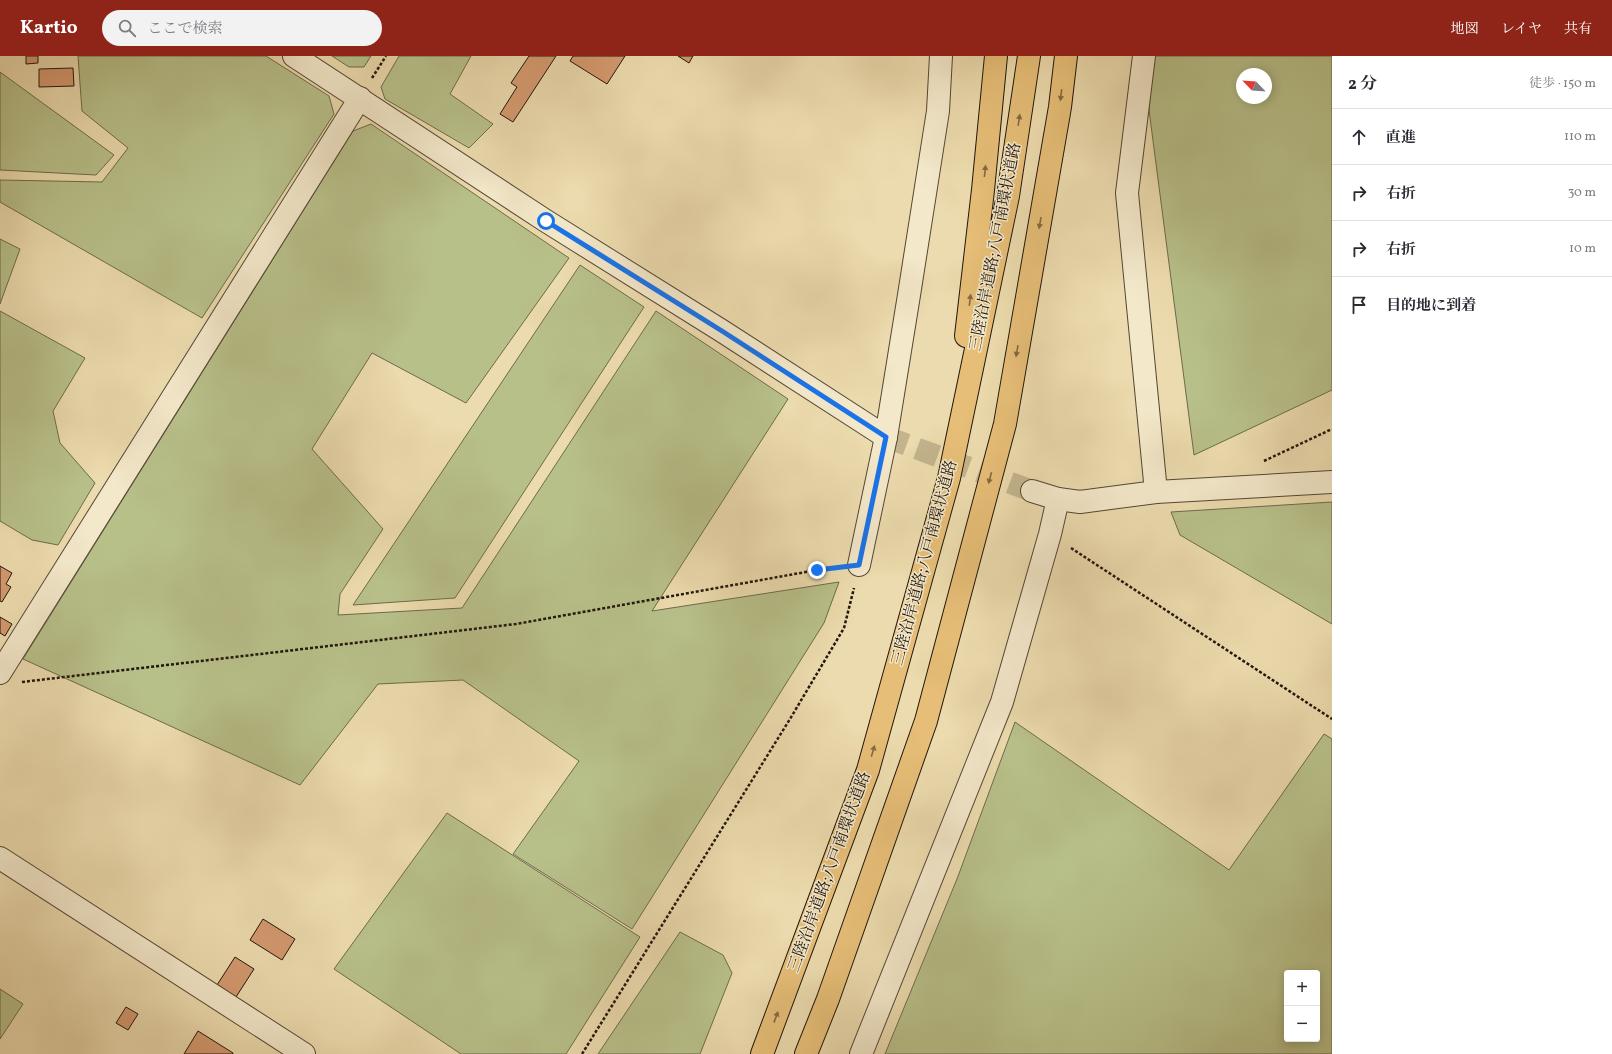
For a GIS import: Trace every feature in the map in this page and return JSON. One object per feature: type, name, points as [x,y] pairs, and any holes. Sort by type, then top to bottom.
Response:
[{"type":"highway","points":[[949,478],[983,190],[996,56]]},
{"type":"highway","name":"三陸沿岸道路;八戸南環状道路","points":[[762,1054],[868,770],[949,478],[1008,196],[1029,56]]},
{"type":"highway","points":[[806,1054],[828,999],[926,721],[1005,424],[1060,107],[1066,56]]},
{"type":"street","points":[[294,56],[546,221],[722,331],[886,437]]},
{"type":"street","points":[[859,565],[886,437],[938,111],[941,56]]},
{"type":"street","points":[[1144,56],[1126,193],[1156,492]]},
{"type":"street","points":[[8,678],[360,98]]},
{"type":"street","points":[[1032,491],[1058,499],[1080,502],[1156,492],[1332,482]]},
{"type":"street","points":[[861,1054],[1002,702],[1050,534],[1058,499]]},
{"type":"street","points":[[0,858],[304,1054]]},
{"type":"path","points":[[1050,534],[1332,719]]},
{"type":"path","points":[[8,678],[516,624],[809,571],[859,565],[844,628],[790,719],[582,1054]]},
{"type":"green space","points":[[78,56],[266,56],[329,96],[334,114],[202,318],[0,202],[0,180],[102,182],[128,148],[82,111]]},
{"type":"green space","points":[[332,56],[371,56],[364,67],[349,67]]},
{"type":"green space","points":[[399,56],[471,56],[450,94],[493,124],[469,148],[385,99],[381,87]]},
{"type":"green space","points":[[1154,56],[1332,56],[1332,390],[1194,455],[1149,110]]},
{"type":"green space","points":[[0,72],[114,155],[96,175],[0,170]]},
{"type":"green space","points":[[371,124],[569,258],[466,403],[372,353],[312,449],[383,529],[340,594],[338,615],[462,608],[656,311],[788,399],[652,611],[839,582],[824,623],[632,929],[513,854],[579,761],[463,680],[378,684],[300,785],[23,659],[353,131]]},
{"type":"green space","points":[[0,239],[20,249],[0,304]]},
{"type":"green space","points":[[580,265],[644,307],[455,598],[353,605]]},
{"type":"green space","points":[[0,311],[85,358],[53,411],[60,443],[95,483],[58,545],[32,540],[0,521]]},
{"type":"green space","points":[[1332,502],[1332,624],[1180,535],[1171,512]]},
{"type":"green space","points":[[1015,722],[1229,870],[1324,734],[1332,739],[1332,1054],[885,1054],[957,879]]},
{"type":"green space","points":[[447,813],[640,937],[566,1054],[461,1054],[334,969]]},
{"type":"green space","points":[[680,932],[723,955],[732,973],[700,1054],[598,1054]]},
{"type":"green space","points":[[0,989],[23,1004],[0,1039]]},
{"type":"building","points":[[26,56],[38,56],[38,63],[26,64]]},
{"type":"building","points":[[529,56],[556,56],[513,122],[500,114],[517,87],[511,83]]},
{"type":"building","points":[[573,56],[625,56],[607,84],[570,61]]},
{"type":"building","points":[[678,56],[693,56],[689,63]]},
{"type":"building","points":[[73,68],[74,86],[39,87],[39,69]]},
{"type":"building","points":[[0,566],[12,573],[6,584],[11,587],[2,602],[0,601]]},
{"type":"building","points":[[0,617],[12,624],[5,636],[0,633]]},
{"type":"building","points":[[263,919],[295,939],[282,960],[250,940]]},
{"type":"building","points":[[235,957],[254,969],[236,997],[217,985]]},
{"type":"building","points":[[126,1007],[138,1014],[128,1030],[116,1023]]},
{"type":"building","points":[[198,1031],[233,1053],[233,1054],[184,1054]]},
{"type":"tunnel","points":[[886,437],[1032,491]]},
{"type":"route","points":[[546,221],[722,331],[886,437],[859,565],[817,570]]}]
